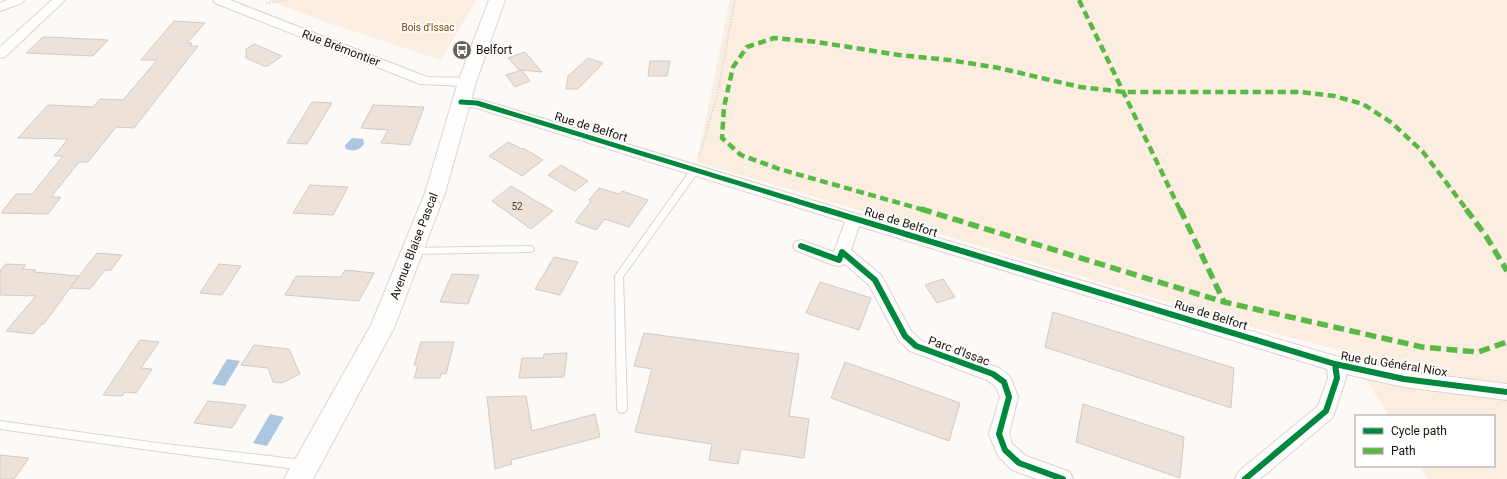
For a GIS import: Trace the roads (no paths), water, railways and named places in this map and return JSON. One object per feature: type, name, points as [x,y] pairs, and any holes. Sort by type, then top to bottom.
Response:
[{"type":"main road","name":"Avenue Blaise Pascal","points":[[302,472],[382,328],[435,193],[464,92],[497,0]]},
{"type":"street","points":[[0,7],[18,0]]},
{"type":"street","points":[[0,54],[59,0]]},
{"type":"street","name":"Rue Brémontier","points":[[219,0],[425,81],[464,92]]},
{"type":"street","name":"Rue de Belfort","points":[[464,92],[477,103],[854,220],[1335,364]]},
{"type":"street","points":[[800,246],[839,260],[854,220]]},
{"type":"street","name":"Parc d'Issac","points":[[842,252],[875,280],[905,336],[916,346],[993,374],[1004,382],[1009,397],[999,434],[1005,450],[1019,463],[1063,479]]},
{"type":"street","name":"Rue du Général Niox","points":[[1245,479],[1326,411],[1337,378],[1335,364],[1404,379],[1507,392]]},
{"type":"lane","points":[[622,409],[619,276],[695,170]]},
{"type":"lane","points":[[413,251],[530,249]]},
{"type":"lane","points":[[0,425],[157,448],[302,472]]},
{"type":"water","points":[[352,138],[363,139],[364,144],[356,150],[346,149],[345,145]]},
{"type":"water","points":[[227,359],[240,361],[225,386],[212,384]]},
{"type":"water","points":[[270,414],[284,417],[267,446],[253,443]]},
{"type":"place","name":"Belfort","points":[[462,50]]},
{"type":"park label","name":"Bois d'Issac","points":[[428,27]]}]
